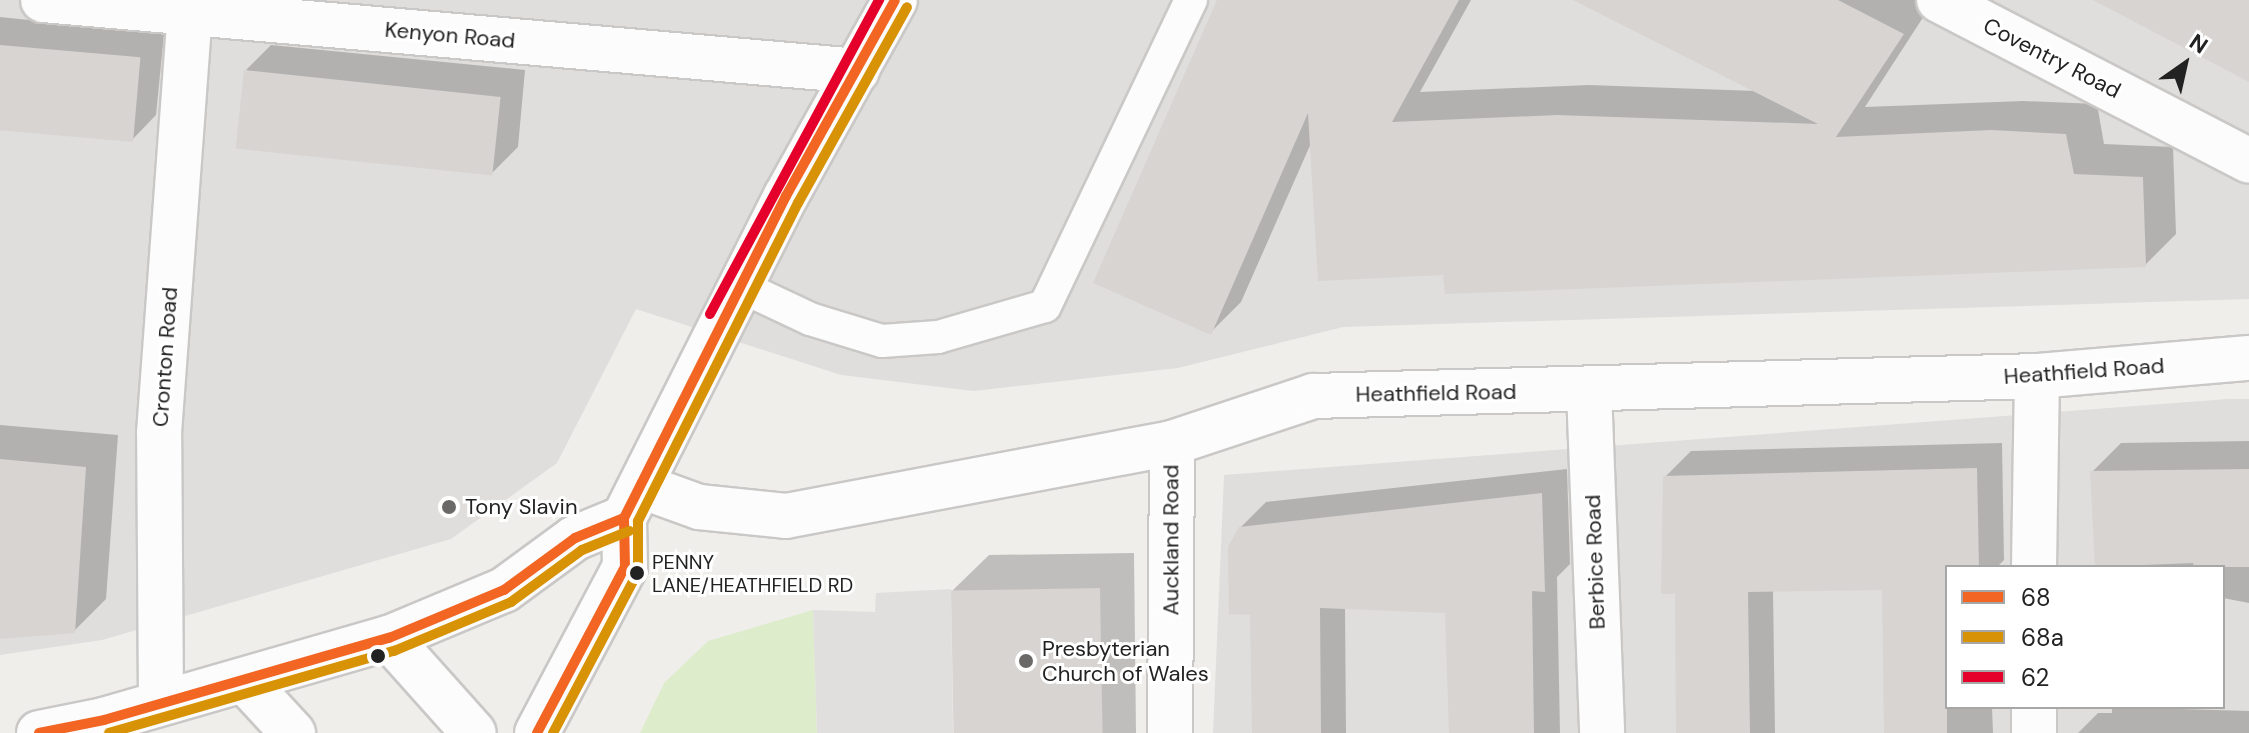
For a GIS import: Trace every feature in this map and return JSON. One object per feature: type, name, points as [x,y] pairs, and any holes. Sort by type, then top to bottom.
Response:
[{"type":"street","name":"Kenyon Road","points":[[43,0],[857,71]]},
{"type":"street","points":[[537,733],[625,567],[632,502],[740,286],[895,0]]},
{"type":"street","name":"Coventry Road","points":[[1939,0],[2249,161]]},
{"type":"street","name":"Cronton Road","points":[[161,701],[159,433],[190,14]]},
{"type":"street","name":"Heathfield Road","points":[[632,502],[786,516],[1172,443],[1313,396],[2037,376],[2249,358]]},
{"type":"street","points":[[2034,565],[2037,376]]},
{"type":"street","name":"Berbice Road","points":[[1589,390],[1602,733]]},
{"type":"street","name":"Auckland Road","points":[[1170,733],[1172,443]]},
{"type":"street","points":[[39,733],[104,720],[161,701],[245,681],[389,638],[504,590],[575,538],[632,502]]},
{"type":"street","points":[[389,638],[474,733]]},
{"type":"street","points":[[245,681],[293,733]]},
{"type":"street","points":[[2034,709],[2034,733]]},
{"type":"lane","points":[[740,286],[810,319],[882,341],[938,337],[1045,306],[1191,0]]},
{"type":"shaded area","points":[[0,0],[2249,0],[2249,299],[1343,327],[1178,368],[973,391],[841,375],[636,309],[557,463],[451,539],[102,640],[0,655]]},
{"type":"shaded area","points":[[2249,399],[2249,733],[1213,733],[1224,475]]},
{"type":"shaded area","points":[[951,589],[953,733],[817,733],[813,610],[875,612],[876,593]]},
{"type":"green space","points":[[813,610],[817,733],[640,733],[664,683],[708,641]]},
{"type":"building","points":[[1217,0],[1459,0],[1392,122],[1557,115],[1818,124],[1573,0],[1838,0],[1904,34],[1836,137],[1991,130],[2066,134],[2074,174],[2143,177],[2146,267],[1445,294],[1443,275],[1318,281],[1308,113],[1211,335],[1093,283]]},
{"type":"building","points":[[2093,0],[2249,0],[2249,82]]},
{"type":"building","points":[[0,45],[140,57],[133,142],[0,130]]},
{"type":"building","points":[[244,70],[501,97],[492,176],[236,149]]},
{"type":"building","points":[[0,459],[86,467],[75,633],[0,639]]},
{"type":"building","points":[[1977,468],[1979,565],[1945,565],[1947,733],[1884,733],[1882,590],[1748,592],[1750,733],[1676,733],[1675,594],[1661,594],[1663,476]]},
{"type":"building","points":[[2249,469],[2249,567],[2193,563],[2095,565],[2090,471]]},
{"type":"building","points":[[1542,493],[1545,592],[1532,591],[1534,733],[1449,733],[1445,613],[1320,608],[1321,733],[1252,733],[1250,615],[1229,614],[1228,547],[1239,527]]},
{"type":"building","name":"Presbyterian Church of Wales","points":[[1100,588],[1103,733],[954,733],[951,591]]},
{"type":"transit line","name":"62","points":[[710,314],[879,0]]},
{"type":"transit line","name":"68","points":[[537,733],[625,567],[624,518],[786,196],[895,0]]},
{"type":"transit line","name":"68a","points":[[553,733],[638,572],[638,521],[798,203],[907,7]]},
{"type":"transit line","name":"68","points":[[39,733],[104,720],[389,638],[504,590],[575,538],[624,518]]},
{"type":"transit line","name":"68a","points":[[109,733],[394,651],[511,602],[582,550],[629,531]]},
{"type":"place","name":"Tony Slavin","points":[[449,507]]},
{"type":"place","name":"PENNY LANE/HEATHFIELD RD","points":[[637,573]]},
{"type":"place","name":"Presbyterian Church of Wales","points":[[1026,661]]}]
